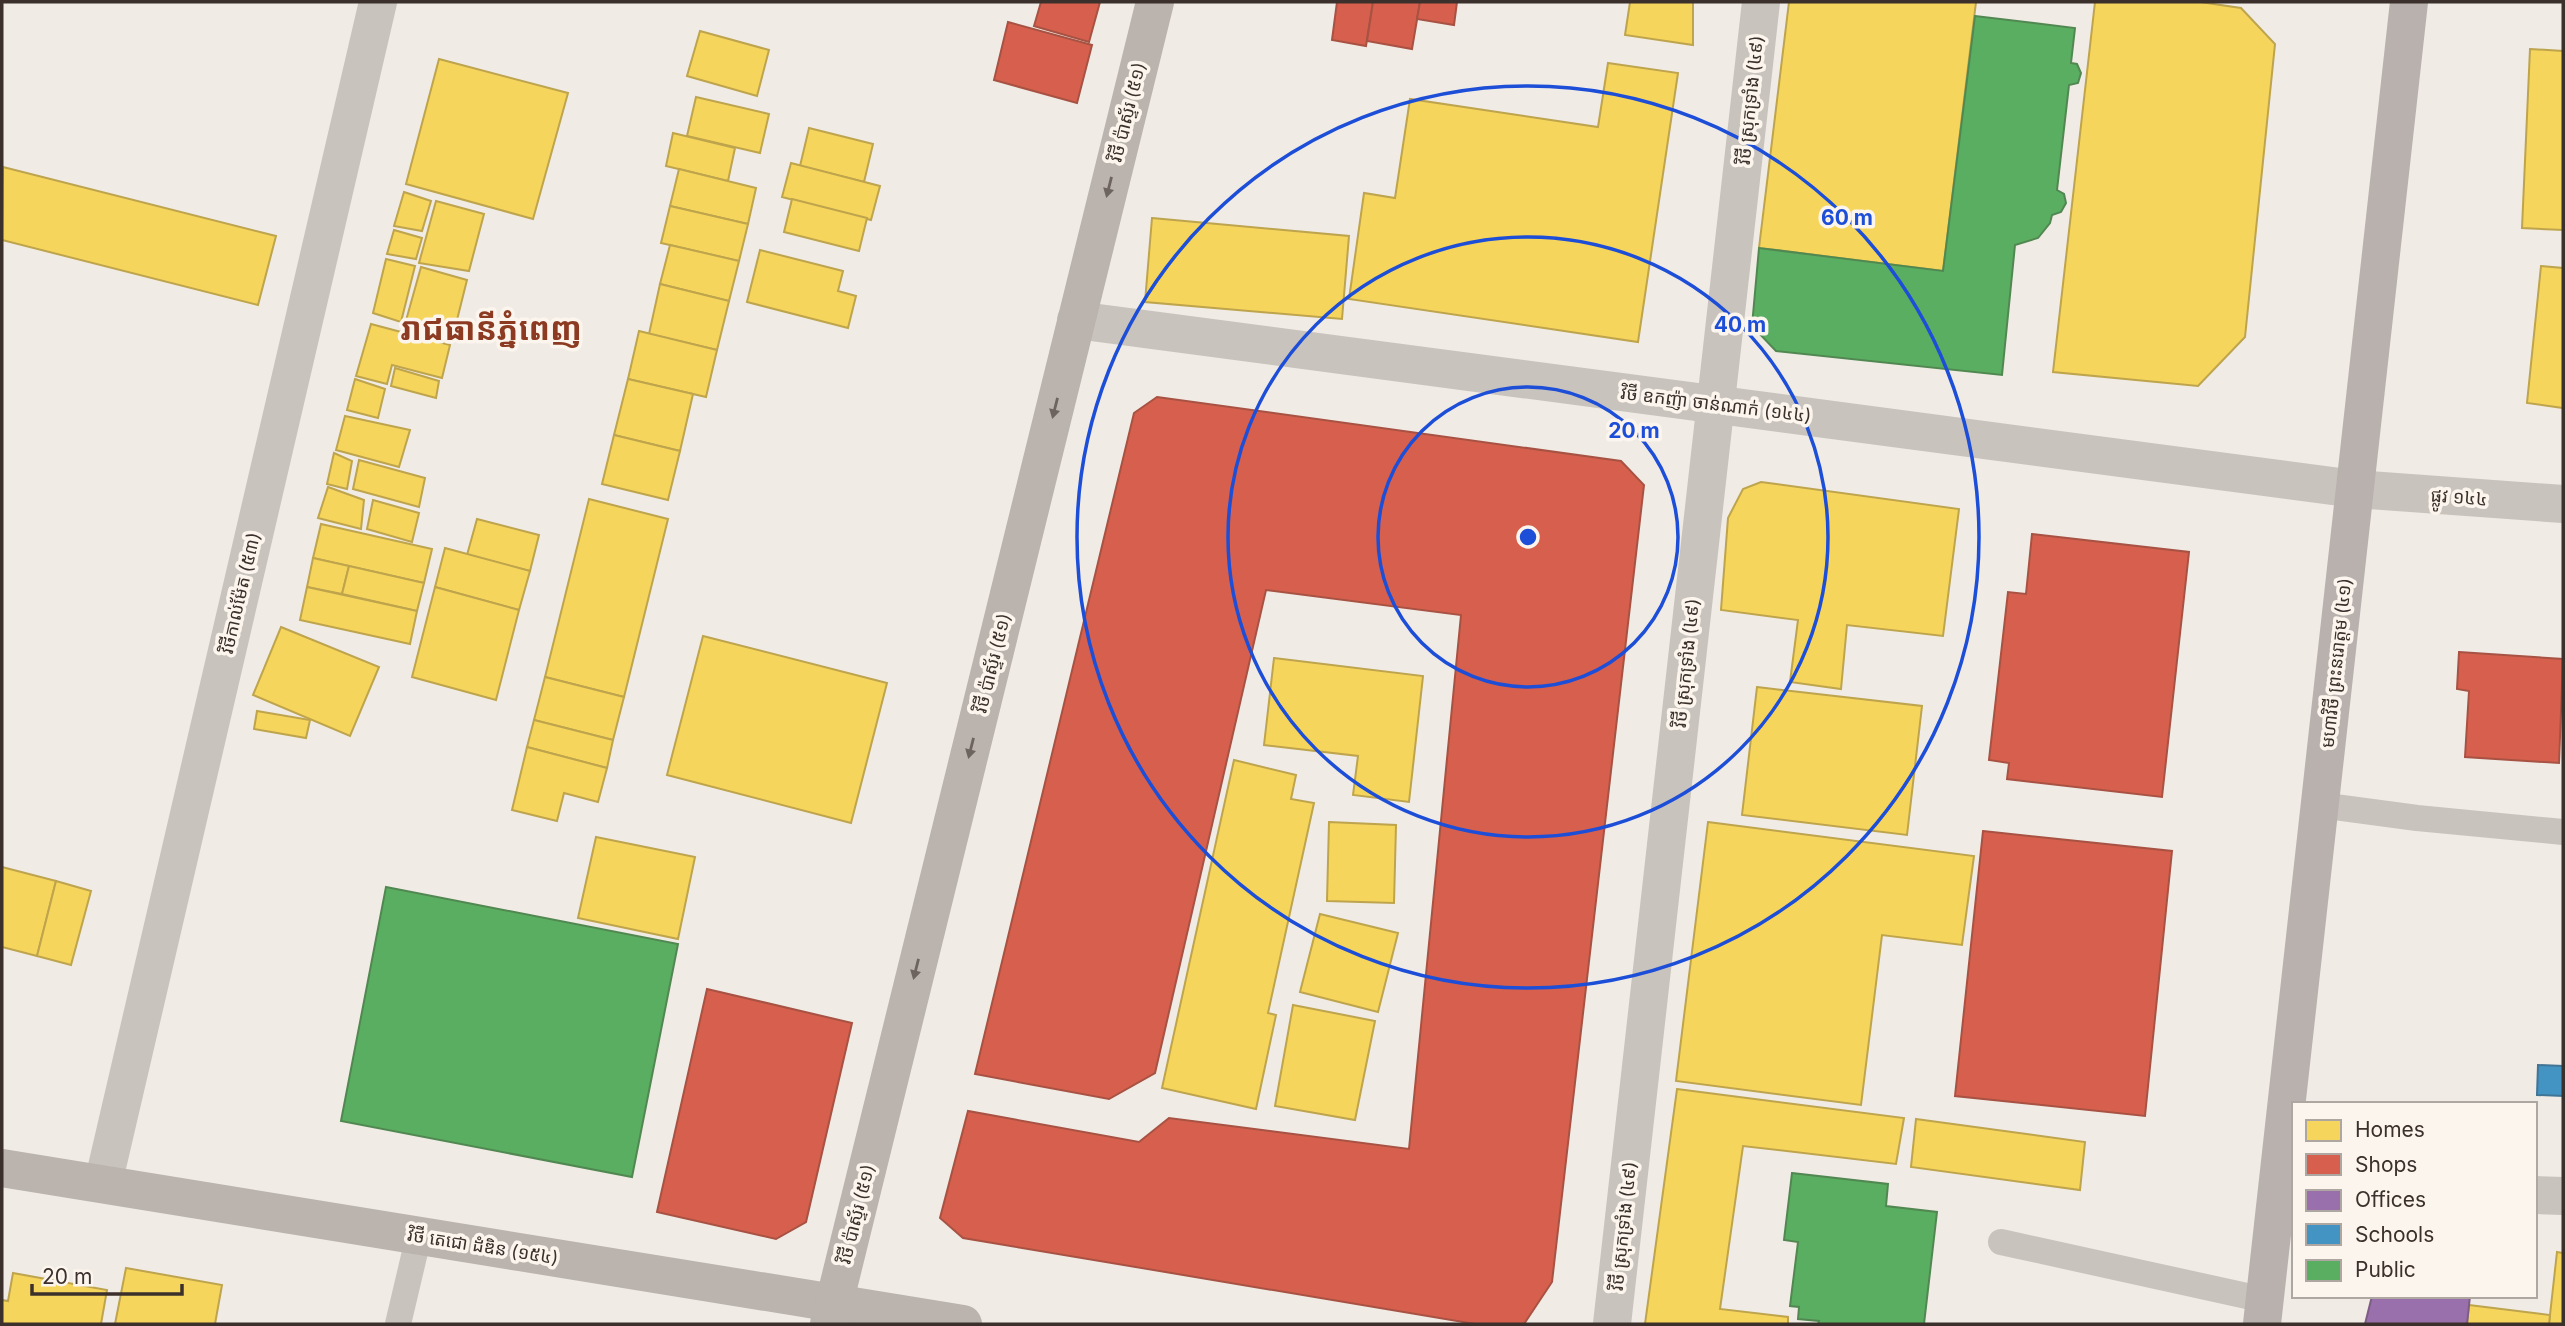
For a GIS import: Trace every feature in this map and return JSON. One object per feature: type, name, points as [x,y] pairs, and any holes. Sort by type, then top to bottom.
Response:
[{"type":"main road","name":"មហាវិថី ព្រះនរោត្តម (៤១)","points":[[2293,1102],[2320,805],[2409,2]]},
{"type":"main road","name":"មហាវិថី ព្រះនរោត្តម (៤១)","points":[[2264,1312],[2286,1176],[2292,1111]]},
{"type":"street","name":"វិថីកាល់ម៉ែត (៥៣)","points":[[103,1184],[378,2]]},
{"type":"street","name":"វិថី ប៉ាស្ទ័រ (៥១)","points":[[832,1314],[1155,2]]},
{"type":"street","name":"វិថី ស្រុកទ្រាំង (៤៩)","points":[[1612,1324],[1761,2]]},
{"type":"street","name":"វិថី ឧកញ៉ា ចាន់ណាក់ (១៤៤)","points":[[1076,320],[2355,489]]},
{"type":"street","name":"ផ្លូវ ១៤៤","points":[[2355,489],[2563,504]]},
{"type":"street","name":"វិថី តេជោ ដំឌិន (១៥៤)","points":[[2,1168],[419,1236],[832,1314],[964,1324]]},
{"type":"street","points":[[2537,1195],[2563,1196]]},
{"type":"lane","points":[[2320,805],[2417,818],[2563,832]]},
{"type":"lane","points":[[398,1324],[419,1236]]},
{"type":"lane","points":[[2001,1242],[2264,1312]]},
{"type":"building: Homes","points":[[1630,2],[1693,2],[1693,45],[1625,35]]},
{"type":"building: Homes","points":[[1789,2],[1976,2],[1943,271],[1759,248]]},
{"type":"building: Homes","points":[[2095,2],[2200,2],[2241,8],[2275,44],[2245,337],[2198,386],[2053,372]]},
{"type":"building: Homes","points":[[700,31],[769,50],[757,96],[687,76]]},
{"type":"building: Homes","points":[[2530,49],[2563,51],[2563,230],[2522,228]]},
{"type":"building: Homes","points":[[439,59],[568,93],[533,219],[406,184]]},
{"type":"building: Homes","points":[[1608,63],[1678,73],[1638,342],[1349,299],[1364,193],[1395,198],[1410,99],[1598,127]]},
{"type":"building: Homes","points":[[696,97],[769,114],[760,153],[687,136]]},
{"type":"building: Homes","points":[[809,128],[873,144],[864,182],[800,166]]},
{"type":"building: Homes","points":[[673,133],[735,148],[728,181],[666,166]]},
{"type":"building: Homes","points":[[791,163],[880,186],[871,220],[782,197]]},
{"type":"building: Homes","points":[[3,167],[276,236],[258,305],[2,240]]},
{"type":"building: Homes","points":[[679,169],[756,188],[748,224],[670,206]]},
{"type":"building: Homes","points":[[404,192],[431,201],[422,231],[394,226]]},
{"type":"building: Homes","points":[[792,199],[867,218],[859,251],[784,232]]},
{"type":"building: Homes","points":[[436,201],[484,214],[469,271],[419,263]]},
{"type":"building: Homes","points":[[670,206],[748,224],[739,261],[661,243]]},
{"type":"building: Homes","points":[[1152,218],[1349,236],[1342,319],[1145,302]]},
{"type":"building: Homes","points":[[394,230],[422,238],[416,259],[387,254]]},
{"type":"building: Homes","points":[[670,245],[739,261],[729,301],[660,284]]},
{"type":"building: Homes","points":[[760,250],[843,271],[838,291],[856,296],[848,328],[747,302]]},
{"type":"building: Homes","points":[[386,259],[415,266],[401,322],[373,313]]},
{"type":"building: Homes","points":[[2541,266],[2563,268],[2563,408],[2527,403]]},
{"type":"building: Homes","points":[[421,267],[467,280],[452,340],[405,324]]},
{"type":"building: Homes","points":[[660,284],[729,301],[717,350],[649,334]]},
{"type":"building: Homes","points":[[371,324],[450,345],[442,378],[392,365],[387,384],[356,376]]},
{"type":"building: Homes","points":[[639,331],[717,350],[706,397],[628,379]]},
{"type":"building: Homes","points":[[395,368],[439,381],[436,398],[391,386]]},
{"type":"building: Homes","points":[[355,379],[385,389],[378,418],[347,410]]},
{"type":"building: Homes","points":[[628,379],[693,394],[680,451],[614,435]]},
{"type":"building: Homes","points":[[345,416],[410,430],[399,467],[336,450]]},
{"type":"building: Homes","points":[[614,435],[680,451],[668,500],[602,484]]},
{"type":"building: Homes","points":[[334,453],[352,461],[347,489],[327,484]]},
{"type":"building: Homes","points":[[359,460],[425,478],[419,507],[353,489]]},
{"type":"building: Homes","points":[[1761,482],[1959,509],[1943,636],[1847,625],[1841,689],[1790,682],[1798,620],[1721,610],[1728,518],[1743,489]]},
{"type":"building: Homes","points":[[328,487],[364,500],[361,529],[318,518]]},
{"type":"building: Homes","points":[[589,499],[668,519],[624,697],[545,677]]},
{"type":"building: Homes","points":[[373,500],[419,513],[412,542],[367,529]]},
{"type":"building: Homes","points":[[477,519],[539,535],[530,571],[467,555]]},
{"type":"building: Homes","points":[[321,524],[432,549],[424,583],[313,558]]},
{"type":"building: Homes","points":[[445,548],[530,571],[519,610],[435,587]]},
{"type":"building: Homes","points":[[313,558],[349,566],[342,594],[307,587]]},
{"type":"building: Homes","points":[[349,566],[424,583],[417,611],[342,594]]},
{"type":"building: Homes","points":[[307,587],[417,611],[410,644],[300,620]]},
{"type":"building: Homes","points":[[435,587],[519,610],[496,700],[412,677]]},
{"type":"building: Homes","points":[[281,627],[379,667],[350,736],[253,695]]},
{"type":"building: Homes","points":[[703,636],[887,683],[851,823],[667,775]]},
{"type":"building: Homes","points":[[1274,658],[1423,676],[1409,802],[1353,795],[1358,756],[1264,745]]},
{"type":"building: Homes","points":[[545,677],[624,697],[613,740],[534,720]]},
{"type":"building: Homes","points":[[1757,687],[1922,706],[1907,835],[1742,815]]},
{"type":"building: Homes","points":[[257,711],[310,720],[306,738],[254,729]]},
{"type":"building: Homes","points":[[534,720],[613,740],[607,768],[527,747]]},
{"type":"building: Homes","points":[[527,747],[607,768],[598,802],[564,793],[557,821],[512,810]]},
{"type":"building: Homes","points":[[1234,760],[1296,775],[1291,799],[1314,803],[1268,1013],[1276,1015],[1256,1109],[1162,1088]]},
{"type":"building: Homes","points":[[1329,822],[1396,825],[1394,903],[1327,901]]},
{"type":"building: Homes","points":[[1708,822],[1974,856],[1962,945],[1882,935],[1861,1105],[1676,1081]]},
{"type":"building: Homes","points":[[596,837],[695,857],[678,939],[578,918]]},
{"type":"building: Homes","points":[[2,867],[56,881],[37,956],[2,947]]},
{"type":"building: Homes","points":[[56,881],[91,891],[71,965],[37,956]]},
{"type":"building: Homes","points":[[1320,914],[1398,933],[1378,1012],[1300,992]]},
{"type":"building: Homes","points":[[1293,1005],[1375,1021],[1355,1120],[1275,1106]]},
{"type":"building: Homes","points":[[1677,1089],[1904,1118],[1896,1164],[1743,1146],[1720,1309],[1788,1317],[1788,1324],[1645,1324]]},
{"type":"building: Homes","points":[[1916,1119],[2085,1142],[2080,1190],[1911,1167]]},
{"type":"building: Homes","points":[[2557,1252],[2563,1253],[2563,1324],[2549,1324]]},
{"type":"building: Homes","points":[[126,1268],[222,1285],[215,1324],[115,1324]]},
{"type":"building: Homes","points":[[13,1273],[107,1290],[101,1324],[2,1324],[2,1300],[8,1301]]},
{"type":"building: Homes","points":[[2469,1305],[2550,1315],[2549,1324],[2467,1324]]},
{"type":"building: Shops","points":[[1041,2],[1100,2],[1089,42],[1034,26]]},
{"type":"building: Shops","points":[[1337,2],[1373,2],[1366,46],[1332,40]]},
{"type":"building: Shops","points":[[1373,2],[1420,2],[1412,49],[1367,41]]},
{"type":"building: Shops","points":[[1420,2],[1457,2],[1454,25],[1417,19]]},
{"type":"building: Shops","points":[[1008,22],[1092,45],[1077,103],[994,80]]},
{"type":"building: Shops","points":[[1157,397],[1621,461],[1644,485],[1552,1282],[1524,1324],[1475,1324],[963,1238],[940,1218],[968,1111],[1139,1142],[1169,1118],[1409,1149],[1461,615],[1266,590],[1155,1073],[1109,1099],[975,1074],[1134,413]]},
{"type":"building: Shops","points":[[2032,534],[2189,552],[2162,797],[2007,779],[2009,763],[1989,760],[2008,592],[2026,594]]},
{"type":"building: Shops","points":[[2459,652],[2563,659],[2559,763],[2465,757],[2469,691],[2457,689]]},
{"type":"building: Shops","points":[[1983,831],[2172,851],[2145,1116],[1955,1096]]},
{"type":"building: Shops","points":[[707,989],[852,1023],[806,1222],[776,1239],[657,1212]]},
{"type":"building: Offices","points":[[2372,1298],[2470,1298],[2467,1324],[2365,1324]]},
{"type":"building: Schools","points":[[2538,1065],[2563,1066],[2563,1096],[2537,1095]]},
{"type":"building: Public","points":[[1975,16],[2075,28],[2071,63],[2077,64],[2081,73],[2078,83],[2069,85],[2057,190],[2064,194],[2066,203],[2061,212],[2052,215],[2050,223],[2038,238],[2015,245],[2002,375],[1776,351],[1752,326],[1759,248],[1943,271]]},
{"type":"building: Public","points":[[386,887],[678,944],[632,1177],[341,1121]]},
{"type":"building: Public","points":[[1792,1173],[1888,1184],[1886,1206],[1937,1212],[1924,1324],[1818,1324],[1819,1321],[1798,1319],[1799,1307],[1790,1306],[1798,1242],[1784,1240]]},
{"type":"district","name":"រាជធានីភ្នំពេញ","points":[[491,328]]}]
